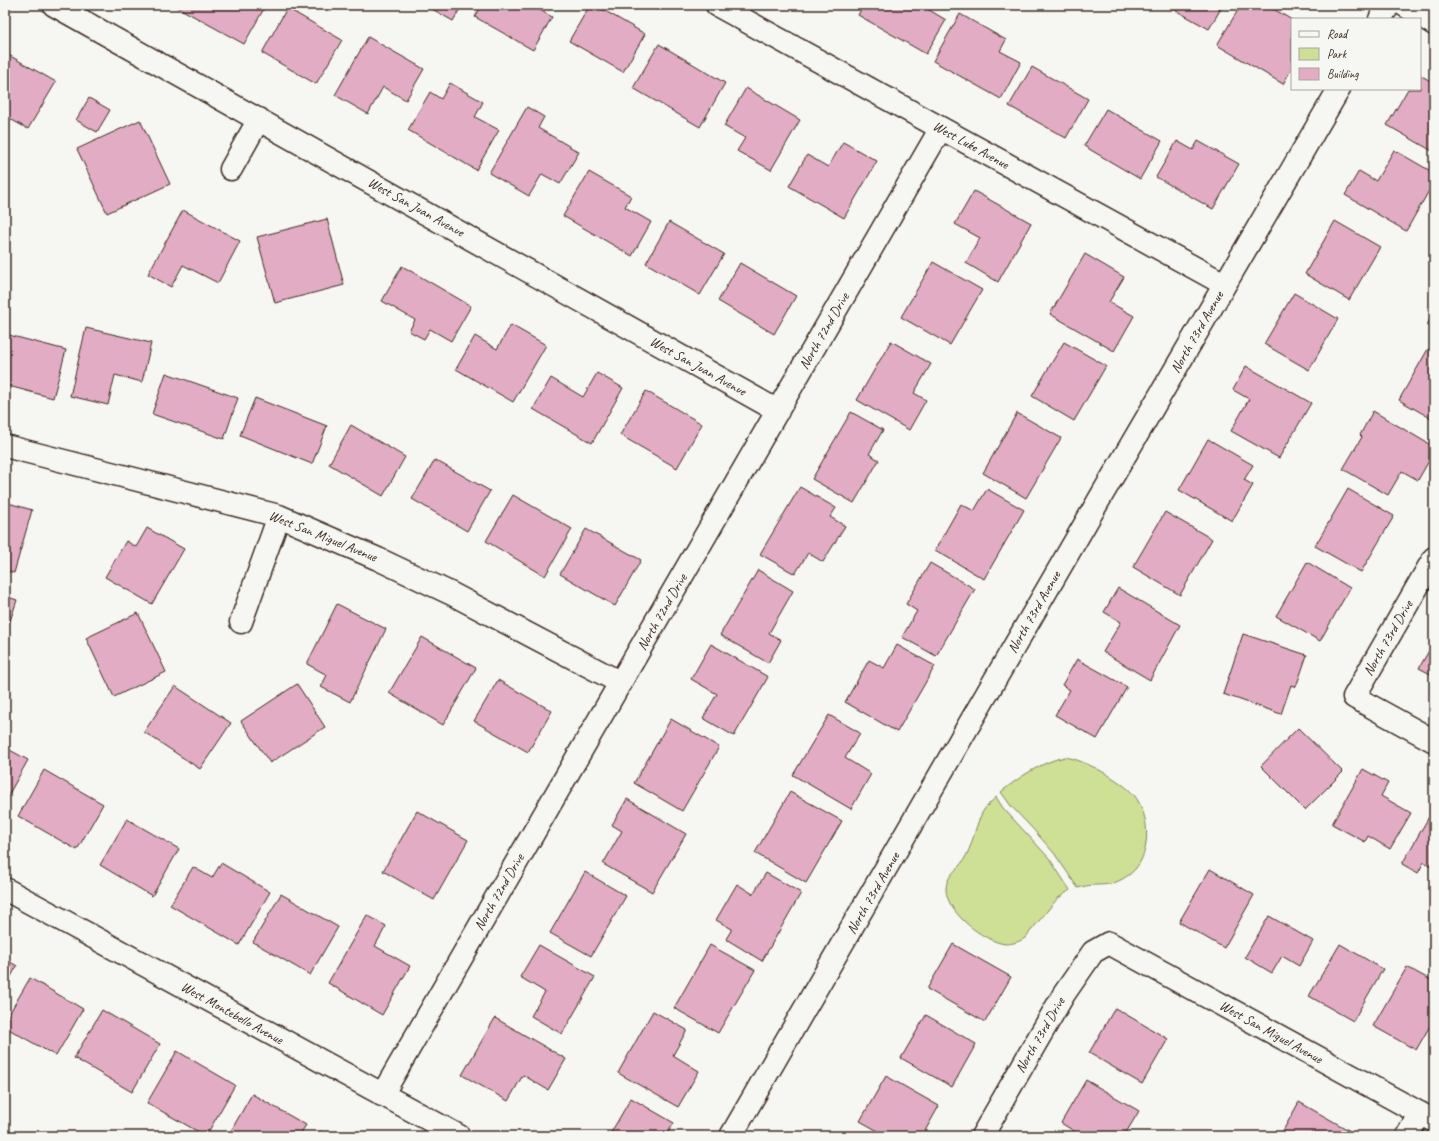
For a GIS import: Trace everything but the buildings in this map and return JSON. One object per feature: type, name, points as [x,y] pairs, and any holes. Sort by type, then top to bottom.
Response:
[{"type":"street","name":"West San Juan Avenue","points":[[54,5],[778,411]]},
{"type":"street","name":"West Luke Avenue","points":[[717,5],[1224,284]]},
{"type":"street","points":[[1381,18],[1389,5]]},
{"type":"street","points":[[1404,5],[1434,24]]},
{"type":"street","name":"North 73rd Avenue","points":[[731,1136],[1224,284],[1338,90]]},
{"type":"street","points":[[231,169],[259,119]]},
{"type":"street","name":"North 72nd Drive","points":[[382,1095],[940,128]]},
{"type":"street","name":"West San Miguel Avenue","points":[[5,446],[279,516],[378,558],[452,594],[621,683]]},
{"type":"street","points":[[241,622],[279,516]]},
{"type":"street","name":"North 73rd Drive","points":[[1434,558],[1354,696],[1434,741]]},
{"type":"street","name":"West Montebello Avenue","points":[[5,889],[459,1136]]},
{"type":"street","name":"West San Miguel Avenue","points":[[1109,943],[1427,1117]]},
{"type":"street","name":"North 73rd Drive","points":[[982,1136],[1064,994],[1093,952],[1109,943]]},
{"type":"street","points":[[1407,1136],[1427,1117]]},
{"type":"green space","points":[[1065,757],[1092,766],[1112,777],[1128,789],[1140,804],[1146,825],[1147,836],[1145,847],[1137,867],[1122,879],[1109,884],[1078,888],[1054,853],[1011,806],[1001,792],[1015,781],[1040,766]]},
{"type":"green space","points":[[996,797],[1003,808],[1049,858],[1070,890],[1057,899],[1025,938],[1018,942],[1008,944],[996,942],[967,924],[952,907],[946,889],[948,880],[961,864],[966,855],[982,813]]}]
